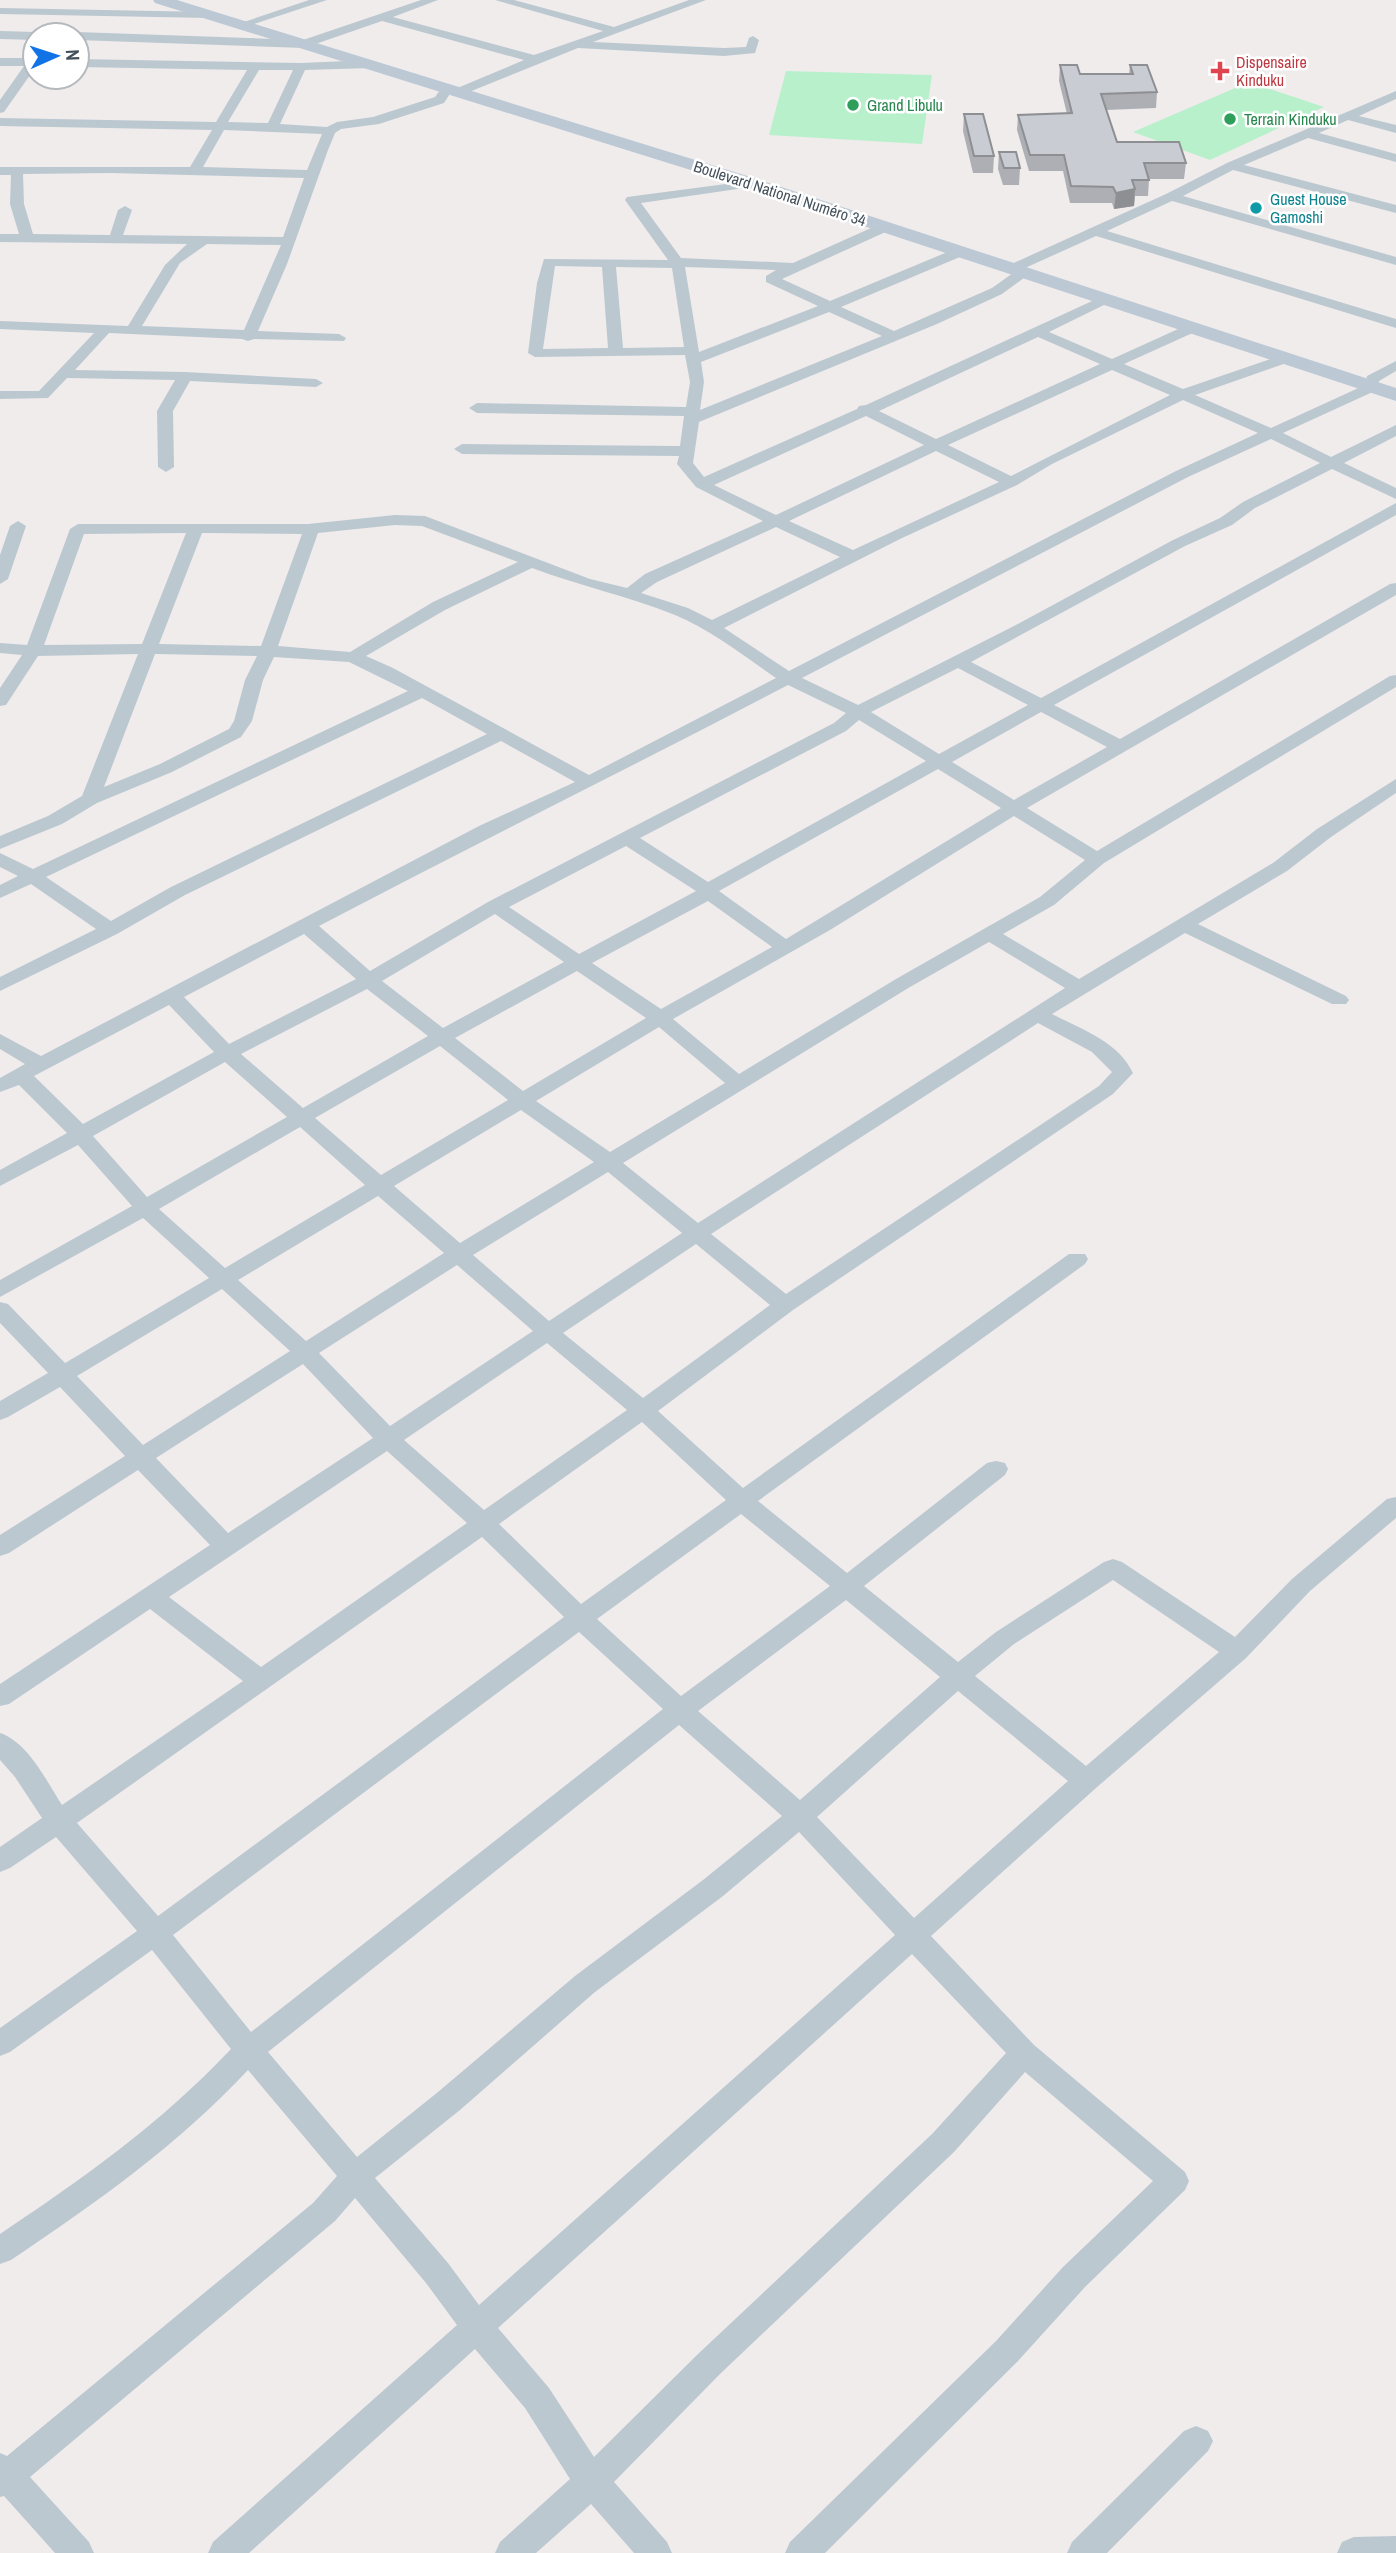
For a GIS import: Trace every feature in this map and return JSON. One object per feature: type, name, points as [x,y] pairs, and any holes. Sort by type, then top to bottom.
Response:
[{"type":"main road","name":"Boulevard National Numéro 34","points":[[161,0],[751,183],[1396,395]]},
{"type":"street","points":[[241,25],[321,0]]},
{"type":"street","points":[[91,36],[301,43],[383,19],[432,0]]},
{"type":"street","points":[[502,0],[612,30]]},
{"type":"street","points":[[667,0],[684,5]]},
{"type":"street","points":[[248,337],[274,282],[310,184],[310,174],[330,131],[337,126],[375,121],[440,100],[453,91],[535,59],[700,0]]},
{"type":"street","points":[[265,4],[287,10]]},
{"type":"street","points":[[0,11],[208,15]]},
{"type":"street","points":[[383,19],[535,59]]},
{"type":"street","points":[[0,35],[21,36]]},
{"type":"street","points":[[575,45],[724,52],[751,50],[753,40]]},
{"type":"street","points":[[0,62],[21,62]]},
{"type":"street","points":[[91,63],[301,67],[371,64]]},
{"type":"street","points":[[194,171],[255,66]]},
{"type":"street","points":[[272,127],[301,67]]},
{"type":"street","points":[[0,109],[21,80]]},
{"type":"street","points":[[477,408],[691,416],[893,336],[997,291],[1018,270],[1094,231],[1232,166],[1396,95]]},
{"type":"street","points":[[1345,116],[1396,129]]},
{"type":"street","points":[[0,122],[272,127],[330,131]]},
{"type":"street","points":[[1306,134],[1396,158]]},
{"type":"street","points":[[1232,166],[1396,209]]},
{"type":"street","points":[[17,170],[17,204],[27,238]]},
{"type":"street","points":[[0,171],[310,174]]},
{"type":"street","points":[[751,183],[632,200],[677,263],[696,383],[685,464],[702,484],[760,515],[854,557]]},
{"type":"street","points":[[1171,197],[1396,261]]},
{"type":"street","points":[[115,239],[125,210]]},
{"type":"street","points":[[885,227],[771,279],[893,336]]},
{"type":"street","points":[[1094,231],[1396,324]]},
{"type":"street","points":[[0,238],[288,241]]},
{"type":"street","points":[[131,332],[149,308],[169,267],[185,249],[205,241]]},
{"type":"street","points":[[795,267],[549,262],[535,352],[693,355],[829,306],[962,251]]},
{"type":"street","points":[[609,265],[616,353]]},
{"type":"street","points":[[702,484],[1103,300]]},
{"type":"street","points":[[0,325],[248,337],[339,338]]},
{"type":"street","points":[[626,595],[665,571],[677,568],[936,444],[1192,328]]},
{"type":"street","points":[[0,395],[43,395],[104,331]]},
{"type":"street","points":[[1038,332],[1270,433],[1396,495]]},
{"type":"street","points":[[712,627],[1011,482],[1047,461],[1184,394],[1284,359]]},
{"type":"street","points":[[20,1075],[486,830],[589,782],[1182,474],[1372,387],[1372,379],[1396,365]]},
{"type":"street","points":[[65,374],[185,376],[316,383]]},
{"type":"street","points":[[166,467],[165,411],[185,376]]},
{"type":"street","points":[[864,409],[1011,482]]},
{"type":"street","points":[[0,1179],[227,1053],[369,980],[495,906],[840,727],[858,712],[1047,617],[1203,530],[1242,514],[1249,505],[1396,430]]},
{"type":"street","points":[[462,449],[686,451]]},
{"type":"street","points":[[0,1290],[443,1037],[577,962],[701,898],[707,890],[1396,508]]},
{"type":"street","points":[[0,701],[33,651],[78,529],[312,529],[379,520],[425,520],[531,562],[682,612],[712,627],[789,679],[858,712],[1097,859]]},
{"type":"street","points":[[0,579],[18,526]]},
{"type":"street","points":[[90,799],[197,528]]},
{"type":"street","points":[[0,844],[55,820],[90,799],[166,768],[235,733],[243,721],[254,680],[268,651],[312,529]]},
{"type":"street","points":[[352,657],[439,606],[531,562]]},
{"type":"street","points":[[0,1412],[377,1185],[660,1018],[823,926],[1013,808],[1396,588]]},
{"type":"street","points":[[0,648],[33,651],[85,648],[268,651],[352,657],[422,691],[589,782]]},
{"type":"street","points":[[959,662],[1121,747]]},
{"type":"street","points":[[0,1547],[458,1254],[1047,901],[1097,859],[1396,680]]},
{"type":"street","points":[[0,892],[422,691]]},
{"type":"street","points":[[0,985],[110,930],[178,891],[499,735]]},
{"type":"street","points":[[0,1697],[697,1233],[1079,988],[1280,867],[1324,832],[1396,786]]},
{"type":"street","points":[[627,838],[707,890],[727,908],[785,947]]},
{"type":"street","points":[[0,859],[32,876],[110,930]]},
{"type":"street","points":[[495,906],[660,1018],[739,1084]]},
{"type":"street","points":[[305,924],[369,980],[521,1100],[609,1162],[785,1305]]},
{"type":"street","points":[[1186,926],[1339,1000]]},
{"type":"street","points":[[989,934],[1079,988]]},
{"type":"street","points":[[170,995],[227,1053],[300,1118],[547,1332],[643,1410],[741,1501],[1086,1781]]},
{"type":"street","points":[[0,1861],[181,1737],[643,1410],[785,1305],[1106,1090],[1123,1073],[1122,1065],[1112,1055],[1038,1015]]},
{"type":"street","points":[[0,1040],[20,1075],[81,1135],[146,1209],[305,1352],[387,1438],[482,1522],[580,1618],[800,1816],[1024,2053],[1174,2181],[1074,2277],[1007,2351],[802,2553]]},
{"type":"street","points":[[0,2045],[580,1618],[1077,1259]]},
{"type":"street","points":[[0,1309],[226,1547]]},
{"type":"street","points":[[0,2251],[112,2175],[200,2102],[249,2050],[680,1710],[847,1586],[996,1469]]},
{"type":"street","points":[[226,2553],[1086,1781],[1237,1651],[1301,1585],[1396,1505]]},
{"type":"street","points":[[77,2553],[3,2476],[324,2212],[355,2176],[449,2101],[586,1984],[713,1888],[800,1816],[958,1676],[1006,1638],[1113,1568],[1237,1651]]},
{"type":"street","points":[[150,1595],[260,1680]]},
{"type":"street","points":[[0,1743],[25,1770],[58,1820],[118,1886],[249,2050],[437,2273],[537,2398],[591,2482],[617,2507],[654,2553]]},
{"type":"street","points":[[512,2553],[591,2482],[709,2364],[943,2143],[1024,2053]]},
{"type":"street","points":[[1084,2553],[1196,2441]]},
{"type":"street","points":[[1354,2553],[1396,2552]]},
{"type":"green space","name":"Grand Libulu","points":[[786,71],[932,75],[922,144],[769,135]]},
{"type":"green space","name":"Terrain Kinduku","points":[[1249,82],[1324,107],[1210,160],[1133,132]]},
{"type":"building","points":[[1060,65],[1077,65],[1080,74],[1133,74],[1130,65],[1147,65],[1157,92],[1101,94],[1117,142],[1179,142],[1186,163],[1144,163],[1149,180],[1132,180],[1135,189],[1116,193],[1113,187],[1071,186],[1064,155],[1030,155],[1018,115],[1072,113]]},
{"type":"building","points":[[964,114],[983,114],[994,156],[974,156]]},
{"type":"building","points":[[999,152],[1016,152],[1020,168],[1004,168]]},
{"type":"place","name":"Dispensaire Kinduku","points":[[1220,71]]},
{"type":"place","name":"Grand Libulu","points":[[853,105]]},
{"type":"place","name":"Terrain Kinduku","points":[[1230,119]]},
{"type":"place","name":"Guest House Gamoshi","points":[[1256,208]]}]
